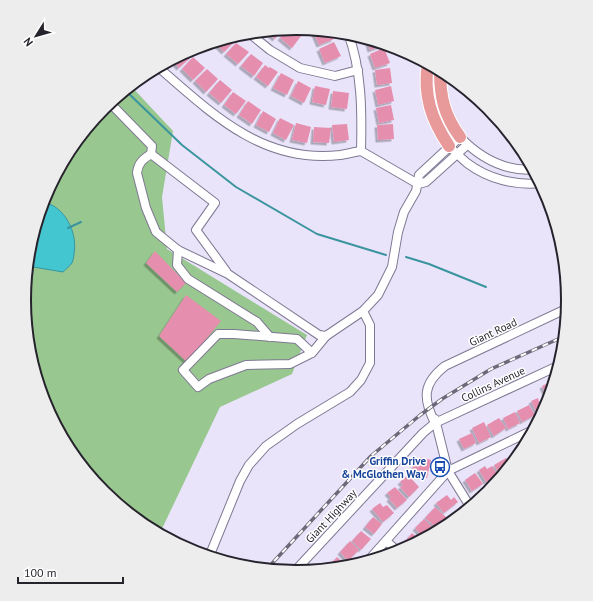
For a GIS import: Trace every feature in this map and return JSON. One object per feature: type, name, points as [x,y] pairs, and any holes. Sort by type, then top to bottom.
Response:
[{"type":"highway","points":[[427,70],[426,87],[432,114],[436,125],[453,150]]},
{"type":"highway","points":[[440,78],[440,88],[445,111],[464,141]]},
{"type":"street","points":[[255,38],[270,50],[300,68],[335,76],[358,70]]},
{"type":"street","points":[[351,41],[358,70],[360,86],[361,151]]},
{"type":"street","points":[[163,72],[206,109],[238,132],[264,145],[288,153],[312,156],[340,155],[361,151],[418,184]]},
{"type":"street","points":[[115,107],[152,146],[151,154]]},
{"type":"street","points":[[312,353],[298,339],[218,334],[183,370],[198,387],[209,379],[246,365],[290,364],[312,353],[326,336],[364,311],[378,295],[392,267],[398,232],[402,219],[416,191],[419,175],[464,141],[478,154],[496,164],[510,168],[527,169]]},
{"type":"street","points":[[453,150],[467,163],[494,178],[516,183],[535,184]]},
{"type":"street","points":[[151,154],[140,161],[137,167],[137,173],[146,208],[156,232],[178,250],[228,274],[319,335],[326,336]]},
{"type":"street","points":[[151,154],[216,203],[196,230],[228,274]]},
{"type":"street","points":[[178,250],[176,265],[188,279],[257,322],[270,337]]},
{"type":"street","points":[[211,552],[240,481],[249,465],[266,446],[297,424],[350,392],[362,380],[370,363],[370,325],[364,311]]},
{"type":"street","name":"Giant Road","points":[[468,503],[448,471],[435,423],[428,410],[426,397],[427,387],[435,374],[445,366],[561,311]]},
{"type":"street","name":"Collins Avenue","points":[[435,423],[553,368]]},
{"type":"street","name":"Giant Highway","points":[[300,566],[423,432],[435,423]]},
{"type":"street","points":[[374,554],[448,471],[522,440]]},
{"type":"street","points":[[386,541],[394,547]]},
{"type":"green space","points":[[135,90],[173,131],[162,197],[167,249],[307,335],[292,374],[220,407],[162,529],[121,500],[97,476],[86,462],[58,418],[40,369],[33,335],[31,300],[33,266],[45,215],[58,183],[86,139],[97,125],[121,101]]},
{"type":"water","points":[[49,204],[58,209],[64,215],[72,229],[74,238],[74,257],[72,263],[63,272],[33,267],[40,232]]},
{"type":"building","points":[[282,36],[301,36],[292,48],[280,38]]},
{"type":"building","points":[[315,36],[333,37],[334,39],[319,45]]},
{"type":"building","points":[[334,42],[341,56],[325,63],[319,49]]},
{"type":"building","points":[[233,43],[224,52],[219,47]]},
{"type":"building","points":[[236,43],[249,52],[238,64],[226,54]]},
{"type":"building","points":[[369,45],[377,48],[370,50]]},
{"type":"building","points":[[382,49],[385,50],[390,63],[375,68],[370,54]]},
{"type":"building","points":[[251,54],[263,63],[254,76],[241,66]]},
{"type":"building","points":[[191,57],[179,68],[176,64]]},
{"type":"building","points":[[193,57],[205,68],[193,80],[182,69]]},
{"type":"building","points":[[265,65],[278,72],[268,86],[256,77]]},
{"type":"building","points":[[390,68],[392,83],[377,85],[375,70]]},
{"type":"building","points":[[207,69],[218,79],[206,92],[195,81]]},
{"type":"building","points":[[281,73],[294,80],[287,95],[273,88]]},
{"type":"building","points":[[220,80],[232,90],[221,103],[209,93]]},
{"type":"building","points":[[298,81],[311,88],[304,103],[291,96]]},
{"type":"building","points":[[315,86],[330,89],[326,105],[312,102]]},
{"type":"building","points":[[391,86],[394,101],[378,105],[375,90]]},
{"type":"building","points":[[333,91],[349,93],[347,109],[331,107]]},
{"type":"building","points":[[233,92],[246,101],[236,114],[224,105]]},
{"type":"building","points":[[248,101],[261,110],[252,124],[239,115]]},
{"type":"building","points":[[391,105],[394,120],[379,123],[376,108]]},
{"type":"building","points":[[263,111],[276,119],[269,132],[256,125]]},
{"type":"building","points":[[280,118],[294,125],[286,140],[273,133]]},
{"type":"building","points":[[296,123],[311,127],[307,143],[292,140]]},
{"type":"building","points":[[347,124],[349,140],[334,142],[332,125]]},
{"type":"building","points":[[393,124],[394,139],[378,140],[377,125]]},
{"type":"building","points":[[314,127],[331,128],[329,143],[313,142]]},
{"type":"building","points":[[155,251],[186,283],[177,292],[146,263]]},
{"type":"building","points":[[186,295],[221,321],[187,362],[159,336]]},
{"type":"building","points":[[549,382],[545,393],[542,386]]},
{"type":"building","points":[[538,398],[539,402],[543,401],[537,413],[531,401]]},
{"type":"building","points":[[529,405],[535,415],[522,422],[517,411]]},
{"type":"building","points":[[515,412],[520,423],[508,429],[503,418]]},
{"type":"building","points":[[499,418],[506,428],[494,436],[487,425]]},
{"type":"building","points":[[484,422],[491,437],[479,443],[472,428]]},
{"type":"building","points":[[472,433],[476,443],[464,449],[459,439]]},
{"type":"building","points":[[420,457],[431,460],[427,478],[411,475],[413,465],[418,466]]},
{"type":"building","points":[[506,458],[508,461],[499,473],[494,465]]},
{"type":"building","points":[[485,466],[487,469],[492,466],[497,474],[492,480],[486,482],[479,470]]},
{"type":"building","points":[[475,473],[483,484],[472,491],[465,480]]},
{"type":"building","points":[[408,475],[419,487],[409,497],[400,487],[403,485],[400,482]]},
{"type":"building","points":[[395,487],[407,500],[397,508],[389,499],[391,497],[387,493]]},
{"type":"building","points":[[447,495],[451,500],[454,497],[458,502],[444,513],[436,503]]},
{"type":"building","points":[[380,503],[383,507],[387,505],[394,513],[383,522],[372,509]]},
{"type":"building","points":[[435,507],[447,518],[435,526],[425,518]]},
{"type":"building","points":[[373,517],[382,524],[374,534],[365,527]]},
{"type":"building","points":[[424,519],[433,528],[421,535],[415,528]]},
{"type":"building","points":[[361,531],[371,539],[361,550],[352,541]]},
{"type":"building","points":[[412,533],[417,537],[414,539],[404,543]]},
{"type":"building","points":[[350,541],[359,550],[348,561],[340,552]]},
{"type":"building","points":[[337,557],[343,562],[331,564]]},
{"type":"waterway","points":[[129,94],[182,145],[236,187],[317,234],[386,255]]},
{"type":"waterway","points":[[68,228],[81,222]]},
{"type":"waterway","points":[[406,257],[429,264],[486,287]]},
{"type":"railway","points":[[271,565],[371,456],[419,416],[442,399],[491,369],[559,339]]},
{"type":"place","name":"Griffin Drive & McGlothen Way","points":[[440,467]]}]
